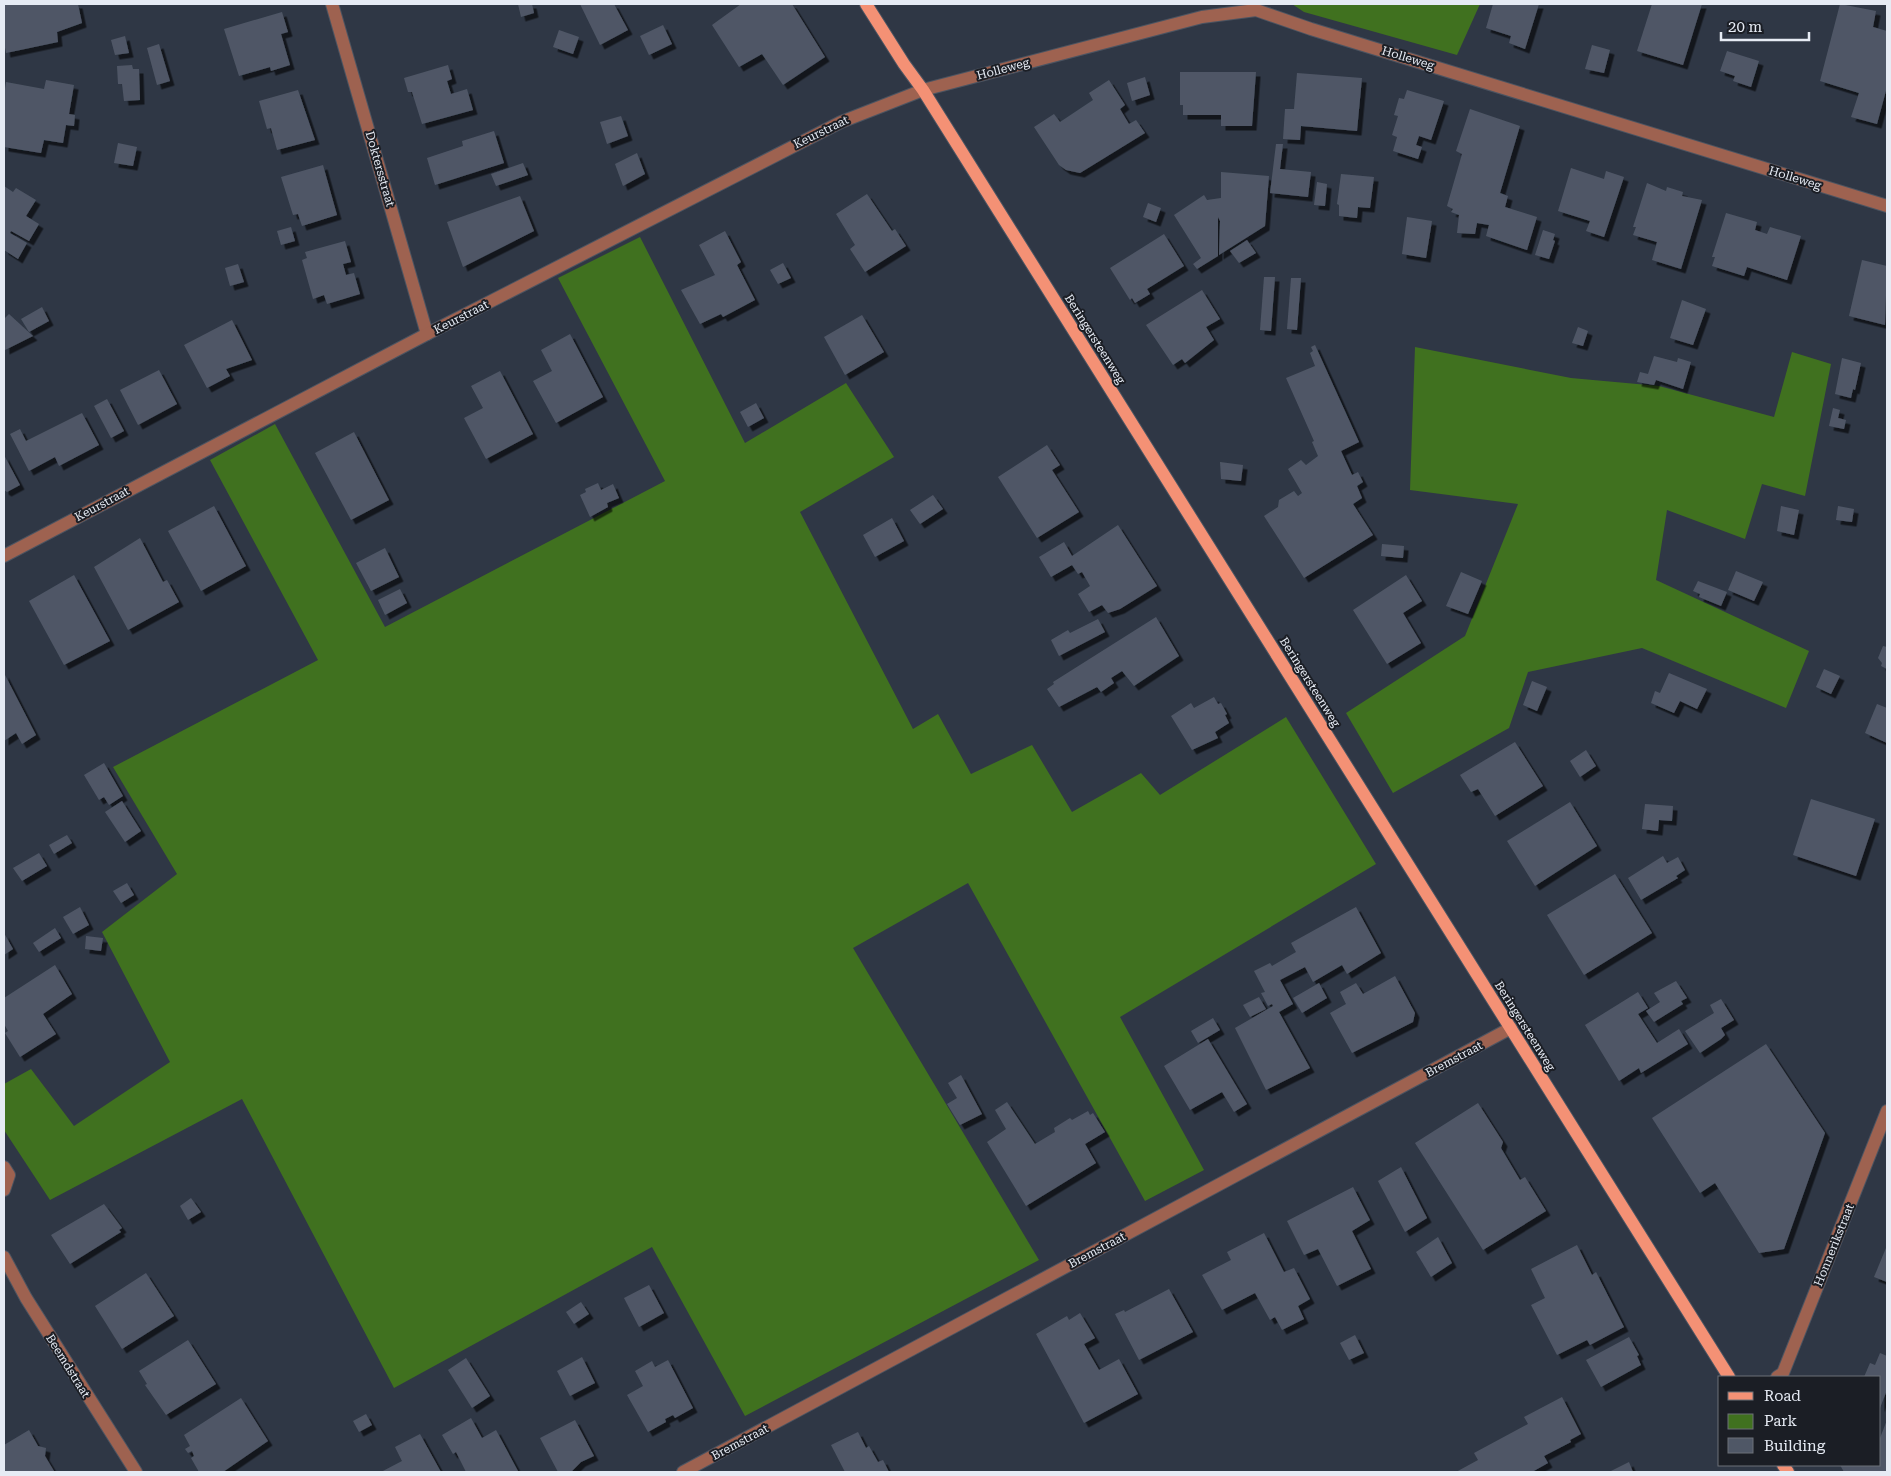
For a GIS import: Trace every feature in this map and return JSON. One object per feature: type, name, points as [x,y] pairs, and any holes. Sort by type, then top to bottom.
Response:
[{"type":"main road","name":"Beringersteenweg","points":[[866,4],[923,90],[1728,1376]]},
{"type":"street","name":"Doktersstraat","points":[[332,4],[427,334]]},
{"type":"street","name":"Holleweg","points":[[923,90],[1202,17],[1256,7],[1311,29],[1887,206]]},
{"type":"street","name":"Keurstraat","points":[[4,556],[427,334],[841,122],[923,90]]},
{"type":"street","name":"Bremstraat","points":[[683,1472],[1511,1028]]},
{"type":"street","name":"Honnerikstraat","points":[[1778,1376],[1783,1373],[1887,1111]]},
{"type":"street","points":[[4,1167],[9,1175],[4,1190]]},
{"type":"street","name":"Beemdstraat","points":[[4,1257],[26,1298],[136,1472]]},
{"type":"green space","points":[[1292,4],[1480,4],[1457,55],[1304,12]]},
{"type":"green space","points":[[640,237],[745,443],[846,383],[894,457],[800,512],[913,729],[938,714],[971,774],[1032,745],[1072,812],[1141,773],[1160,795],[1286,717],[1376,864],[1120,1017],[1204,1170],[1145,1201],[968,883],[853,948],[1039,1260],[745,1416],[652,1247],[394,1388],[242,1099],[50,1200],[4,1130],[4,1084],[31,1069],[74,1126],[170,1062],[102,932],[177,874],[113,767],[318,660],[210,460],[275,424],[385,627],[665,481],[558,278]]},
{"type":"green space","points":[[1415,347],[1571,378],[1659,386],[1774,417],[1792,352],[1831,364],[1805,496],[1762,484],[1745,539],[1667,510],[1656,580],[1809,651],[1786,708],[1642,648],[1528,672],[1509,728],[1393,793],[1346,713],[1465,636],[1518,504],[1410,490]]},
{"type":"building","points":[[4,4],[78,4],[82,23],[57,32],[58,42],[6,53],[4,42]]},
{"type":"building","points":[[518,4],[532,4],[534,13],[521,17]]},
{"type":"building","points":[[580,4],[614,4],[628,30],[600,45]]},
{"type":"building","points":[[741,4],[792,4],[825,57],[783,85],[762,54],[739,67],[712,25]]},
{"type":"building","points":[[1493,4],[1539,4],[1525,49],[1509,43],[1511,36],[1486,28]]},
{"type":"building","points":[[1652,4],[1702,4],[1683,65],[1637,51]]},
{"type":"building","points":[[1840,4],[1876,11],[1873,27],[1887,31],[1887,87],[1877,124],[1851,117],[1859,93],[1820,81]]},
{"type":"building","points":[[282,12],[288,32],[281,34],[290,65],[271,71],[270,67],[239,76],[224,29]]},
{"type":"building","points":[[663,25],[672,44],[649,55],[640,36]]},
{"type":"building","points":[[559,30],[579,37],[573,54],[553,47]]},
{"type":"building","points":[[125,36],[129,53],[115,55],[111,40]]},
{"type":"building","points":[[159,44],[170,81],[157,85],[147,48]]},
{"type":"building","points":[[1592,45],[1610,50],[1604,73],[1585,69]]},
{"type":"building","points":[[1727,51],[1759,61],[1751,87],[1733,81],[1735,76],[1720,71]]},
{"type":"building","points":[[132,65],[133,69],[139,69],[140,100],[124,101],[122,84],[118,84],[117,66]]},
{"type":"building","points":[[448,65],[452,79],[447,81],[451,94],[467,89],[473,110],[422,124],[412,92],[408,92],[404,78]]},
{"type":"building","points":[[1180,72],[1256,72],[1252,126],[1221,126],[1221,115],[1183,115],[1183,105],[1180,105]]},
{"type":"building","points":[[1297,73],[1362,78],[1357,131],[1301,126],[1300,140],[1283,139],[1285,109],[1294,109]]},
{"type":"building","points":[[1145,77],[1150,95],[1132,101],[1127,83]]},
{"type":"building","points":[[46,80],[74,85],[69,114],[75,115],[74,126],[66,125],[63,143],[44,140],[41,153],[4,147],[4,96],[6,82],[44,89]]},
{"type":"building","points":[[1109,80],[1125,105],[1120,109],[1129,124],[1136,120],[1145,133],[1080,173],[1066,170],[1059,165],[1034,127],[1054,114],[1060,122],[1093,100],[1089,93]]},
{"type":"building","points":[[298,90],[315,140],[277,150],[271,128],[267,129],[259,101]]},
{"type":"building","points":[[1407,90],[1444,101],[1431,140],[1419,136],[1416,145],[1422,147],[1418,159],[1393,151],[1397,137],[1392,135],[1398,116],[1394,115],[1399,98],[1404,99]]},
{"type":"building","points":[[1470,109],[1520,126],[1500,193],[1508,196],[1505,207],[1537,217],[1527,250],[1486,236],[1489,225],[1477,223],[1475,234],[1457,233],[1459,215],[1451,212],[1453,209],[1447,206],[1462,154],[1456,151]]},
{"type":"building","points":[[621,116],[628,136],[607,144],[600,122]]},
{"type":"building","points":[[494,131],[504,163],[435,185],[427,158],[463,146],[462,141]]},
{"type":"building","points":[[118,143],[137,147],[133,166],[114,163]]},
{"type":"building","points":[[1276,144],[1283,144],[1280,169],[1311,172],[1308,197],[1270,193]]},
{"type":"building","points":[[637,153],[645,174],[623,186],[615,164]]},
{"type":"building","points":[[523,163],[528,175],[496,186],[491,174]]},
{"type":"building","points":[[323,165],[337,215],[302,226],[298,214],[293,215],[281,177]]},
{"type":"building","points":[[1571,168],[1604,179],[1606,171],[1624,177],[1604,237],[1586,231],[1590,221],[1558,211]]},
{"type":"building","points":[[1221,172],[1269,176],[1265,226],[1219,255],[1220,221],[1218,217],[1218,256],[1197,269],[1193,264],[1201,258],[1174,215],[1204,195],[1207,200],[1221,198]]},
{"type":"building","points":[[1341,174],[1374,177],[1370,208],[1358,207],[1357,218],[1339,216],[1339,205],[1337,204]]},
{"type":"building","points":[[1317,182],[1327,184],[1325,206],[1314,205]]},
{"type":"building","points":[[1647,183],[1666,191],[1667,187],[1683,192],[1682,196],[1702,200],[1681,269],[1652,260],[1657,242],[1633,235],[1636,227],[1633,227]]},
{"type":"building","points":[[4,186],[13,192],[16,188],[36,200],[26,216],[39,224],[29,241],[11,231],[10,233],[27,243],[18,259],[4,250]]},
{"type":"building","points":[[867,194],[892,231],[895,229],[906,246],[865,272],[850,249],[855,245],[836,214]]},
{"type":"building","points":[[520,196],[534,231],[463,267],[447,222]]},
{"type":"building","points":[[1148,203],[1161,208],[1156,222],[1143,217]]},
{"type":"building","points":[[1726,213],[1757,222],[1755,230],[1767,234],[1770,227],[1801,236],[1787,280],[1747,267],[1744,276],[1712,266],[1715,257],[1712,257]]},
{"type":"building","points":[[1407,217],[1432,221],[1426,258],[1402,254]]},
{"type":"building","points":[[291,227],[295,241],[281,245],[277,231]]},
{"type":"building","points":[[1543,230],[1555,234],[1553,240],[1555,241],[1549,259],[1535,255]]},
{"type":"building","points":[[725,231],[741,262],[737,265],[755,300],[723,317],[721,314],[700,324],[681,290],[715,275],[699,245]]},
{"type":"building","points":[[1164,234],[1184,266],[1147,289],[1150,294],[1135,303],[1132,298],[1130,300],[1110,268]]},
{"type":"building","points":[[1247,240],[1256,253],[1239,263],[1230,251]]},
{"type":"building","points":[[345,241],[351,262],[343,264],[346,275],[354,273],[360,294],[327,304],[324,295],[313,299],[302,260],[307,258],[305,252]]},
{"type":"building","points":[[1862,260],[1887,266],[1885,325],[1849,316]]},
{"type":"building","points":[[783,263],[791,278],[778,284],[770,270]]},
{"type":"building","points":[[238,264],[244,282],[230,286],[225,268]]},
{"type":"building","points":[[1264,277],[1275,277],[1271,331],[1260,330]]},
{"type":"building","points":[[1291,278],[1301,278],[1297,330],[1287,329]]},
{"type":"building","points":[[1202,290],[1220,319],[1206,327],[1214,340],[1185,363],[1182,359],[1173,365],[1146,325]]},
{"type":"building","points":[[1682,300],[1706,309],[1693,345],[1670,338]]},
{"type":"building","points":[[42,307],[49,321],[29,332],[21,319]]},
{"type":"building","points":[[9,314],[33,336],[5,350],[4,319]]},
{"type":"building","points":[[862,315],[884,352],[845,375],[824,337]]},
{"type":"building","points":[[232,320],[252,360],[226,369],[230,376],[207,388],[184,345]]},
{"type":"building","points":[[1578,327],[1588,331],[1583,346],[1572,343]]},
{"type":"building","points":[[570,334],[603,397],[556,423],[533,381],[552,371],[541,350]]},
{"type":"building","points":[[1315,345],[1359,442],[1341,451],[1352,475],[1358,472],[1363,482],[1357,486],[1362,498],[1353,504],[1373,535],[1304,578],[1264,516],[1278,507],[1279,500],[1294,491],[1298,496],[1302,493],[1288,469],[1301,460],[1306,465],[1318,456],[1312,442],[1314,441],[1286,378],[1315,366],[1310,353],[1313,351],[1311,347]]},
{"type":"building","points":[[1654,356],[1677,362],[1678,358],[1691,362],[1683,389],[1656,380],[1654,385],[1637,382],[1640,372],[1648,374]]},
{"type":"building","points":[[1842,358],[1861,363],[1855,390],[1853,389],[1851,398],[1835,394]]},
{"type":"building","points":[[159,370],[177,404],[138,425],[120,390]]},
{"type":"building","points":[[500,371],[533,434],[486,459],[464,418],[483,408],[471,386]]},
{"type":"building","points":[[107,399],[124,431],[111,438],[94,406]]},
{"type":"building","points":[[756,403],[764,418],[748,427],[740,412]]},
{"type":"building","points":[[1833,408],[1840,410],[1838,418],[1846,420],[1844,429],[1829,426]]},
{"type":"building","points":[[82,413],[99,445],[59,466],[55,457],[29,471],[10,434],[20,429],[26,441]]},
{"type":"building","points":[[354,432],[389,500],[351,520],[315,453]]},
{"type":"building","points":[[1047,445],[1060,465],[1052,470],[1079,512],[1037,538],[998,477]]},
{"type":"building","points":[[4,455],[20,485],[7,492],[4,490]]},
{"type":"building","points":[[1220,462],[1243,465],[1241,481],[1221,479]]},
{"type":"building","points":[[598,483],[601,490],[613,484],[619,498],[607,503],[608,507],[590,517],[580,495],[586,492],[585,489]]},
{"type":"building","points":[[933,495],[943,509],[920,524],[910,510]]},
{"type":"building","points":[[214,506],[246,566],[201,591],[168,531]]},
{"type":"building","points":[[1781,506],[1799,510],[1794,535],[1777,531]]},
{"type":"building","points":[[1838,506],[1854,509],[1852,522],[1836,520]]},
{"type":"building","points":[[892,518],[904,541],[875,557],[863,535]]},
{"type":"building","points":[[1118,525],[1157,586],[1120,609],[1108,613],[1102,605],[1089,612],[1078,594],[1090,586],[1082,572],[1078,574],[1072,565],[1051,577],[1039,557],[1064,542],[1072,556]]},
{"type":"building","points":[[140,538],[163,582],[167,580],[179,602],[128,630],[94,567]]},
{"type":"building","points":[[1382,544],[1404,546],[1403,558],[1381,556]]},
{"type":"building","points":[[385,548],[399,577],[371,591],[356,563]]},
{"type":"building","points":[[1736,571],[1763,582],[1754,601],[1728,590]]},
{"type":"building","points":[[1461,572],[1482,581],[1468,614],[1446,606]]},
{"type":"building","points":[[74,575],[110,641],[64,665],[29,601]]},
{"type":"building","points":[[1406,575],[1422,601],[1403,613],[1421,643],[1387,664],[1353,610]]},
{"type":"building","points":[[1698,581],[1727,592],[1721,606],[1699,597],[1700,594],[1693,591]]},
{"type":"building","points":[[400,589],[407,603],[385,615],[378,600]]},
{"type":"building","points":[[1156,617],[1179,656],[1134,686],[1122,671],[1111,678],[1114,683],[1101,692],[1097,687],[1059,707],[1047,689],[1054,684],[1053,682]]},
{"type":"building","points":[[1098,619],[1105,632],[1059,656],[1051,640],[1068,630],[1070,633]]},
{"type":"building","points":[[1883,646],[1887,647],[1887,669],[1881,666],[1882,663],[1878,658]]},
{"type":"building","points":[[1824,669],[1840,676],[1831,694],[1816,687]]},
{"type":"building","points":[[4,673],[36,735],[22,744],[16,733],[4,741]]},
{"type":"building","points":[[1669,673],[1707,689],[1697,709],[1680,701],[1674,713],[1651,703],[1655,691],[1660,693]]},
{"type":"building","points":[[1532,681],[1547,687],[1537,711],[1523,705]]},
{"type":"building","points":[[1214,697],[1218,704],[1221,703],[1229,723],[1215,732],[1218,738],[1192,750],[1171,716],[1191,703],[1194,708]]},
{"type":"building","points":[[1877,704],[1887,708],[1887,743],[1865,733]]},
{"type":"building","points":[[1515,742],[1543,786],[1495,816],[1478,789],[1471,792],[1460,775]]},
{"type":"building","points":[[1586,750],[1596,766],[1580,777],[1570,761]]},
{"type":"building","points":[[104,763],[123,796],[109,805],[104,797],[99,800],[84,775]]},
{"type":"building","points":[[1811,799],[1875,819],[1856,876],[1793,855]]},
{"type":"building","points":[[122,801],[141,831],[125,842],[105,812]]},
{"type":"building","points":[[1570,802],[1597,846],[1535,886],[1507,841]]},
{"type":"building","points":[[1645,804],[1673,806],[1672,821],[1659,820],[1658,831],[1642,829]]},
{"type":"building","points":[[67,835],[72,843],[54,854],[49,845]]},
{"type":"building","points":[[39,853],[47,866],[22,881],[13,868]]},
{"type":"building","points":[[1663,856],[1667,863],[1678,857],[1685,870],[1676,876],[1678,878],[1641,900],[1628,878]]},
{"type":"building","points":[[1615,874],[1652,933],[1584,975],[1547,915]]},
{"type":"building","points":[[127,883],[134,895],[121,903],[113,891]]},
{"type":"building","points":[[80,907],[89,925],[73,934],[63,917]]},
{"type":"building","points":[[1356,907],[1381,953],[1347,974],[1342,965],[1313,982],[1305,967],[1280,980],[1293,1004],[1279,1012],[1310,1068],[1266,1090],[1235,1028],[1273,1006],[1272,1004],[1268,1006],[1261,993],[1265,992],[1254,971],[1270,963],[1272,966],[1296,952],[1291,943]]},
{"type":"building","points":[[55,928],[61,938],[39,952],[33,943]]},
{"type":"building","points":[[4,933],[13,949],[4,955]]},
{"type":"building","points":[[86,936],[103,938],[101,951],[85,949]]},
{"type":"building","points":[[55,965],[72,994],[43,1014],[56,1034],[20,1057],[5,1033],[8,1031],[4,1024],[4,998]]},
{"type":"building","points":[[1395,976],[1415,1013],[1413,1022],[1352,1053],[1330,1013],[1346,1004],[1340,992],[1356,983],[1363,994]]},
{"type":"building","points":[[1676,981],[1687,998],[1681,1001],[1683,1004],[1654,1022],[1646,1011],[1660,1002],[1654,993]]},
{"type":"building","points":[[1319,983],[1327,998],[1302,1013],[1293,998]]},
{"type":"building","points":[[1638,992],[1648,1008],[1638,1014],[1657,1043],[1679,1029],[1688,1044],[1641,1073],[1639,1068],[1619,1081],[1585,1025]]},
{"type":"building","points":[[1259,997],[1266,1009],[1250,1017],[1243,1005]]},
{"type":"building","points":[[1721,999],[1734,1020],[1721,1028],[1725,1035],[1721,1039],[1700,1053],[1685,1031],[1714,1013],[1710,1005]]},
{"type":"building","points":[[1213,1018],[1220,1030],[1198,1043],[1191,1031]]},
{"type":"building","points":[[1208,1039],[1247,1104],[1234,1112],[1222,1092],[1190,1110],[1164,1066]]},
{"type":"building","points":[[1766,1044],[1825,1133],[1784,1249],[1759,1253],[1715,1183],[1700,1193],[1652,1118]]},
{"type":"building","points":[[961,1075],[982,1114],[960,1125],[947,1104],[957,1098],[948,1083]]},
{"type":"building","points":[[1007,1102],[1035,1144],[1055,1132],[1054,1128],[1070,1118],[1072,1120],[1088,1111],[1090,1115],[1093,1113],[1105,1132],[1085,1144],[1096,1163],[1026,1206],[987,1142],[1006,1129],[995,1110]]},
{"type":"building","points":[[1478,1103],[1503,1142],[1501,1148],[1520,1180],[1525,1177],[1546,1211],[1483,1250],[1415,1143]]},
{"type":"building","points":[[1401,1167],[1427,1218],[1405,1232],[1378,1181]]},
{"type":"building","points":[[1353,1187],[1370,1220],[1352,1231],[1371,1269],[1337,1286],[1318,1249],[1304,1255],[1287,1221]]},
{"type":"building","points":[[191,1198],[201,1212],[188,1220],[180,1206]]},
{"type":"building","points":[[104,1204],[122,1228],[119,1230],[121,1232],[70,1264],[51,1235]]},
{"type":"building","points":[[1264,1233],[1284,1272],[1294,1268],[1310,1299],[1298,1306],[1304,1319],[1282,1330],[1275,1317],[1270,1320],[1255,1293],[1222,1310],[1202,1275],[1231,1260],[1227,1252]]},
{"type":"building","points":[[1438,1237],[1452,1263],[1431,1277],[1416,1252]]},
{"type":"building","points":[[1577,1245],[1592,1275],[1596,1272],[1624,1327],[1590,1345],[1587,1340],[1557,1355],[1531,1305],[1545,1298],[1531,1269]]},
{"type":"building","points":[[1887,1249],[1887,1282],[1874,1277]]},
{"type":"building","points":[[146,1273],[174,1316],[122,1349],[95,1306]]},
{"type":"building","points":[[649,1285],[664,1313],[639,1327],[624,1298]]},
{"type":"building","points":[[1169,1289],[1193,1332],[1139,1360],[1115,1314],[1124,1310],[1125,1312]]},
{"type":"building","points":[[581,1302],[589,1314],[574,1324],[566,1312]]},
{"type":"building","points":[[1080,1313],[1095,1338],[1084,1344],[1099,1370],[1119,1359],[1138,1394],[1084,1423],[1036,1334],[1067,1316],[1069,1320]]},
{"type":"building","points":[[1355,1335],[1364,1353],[1349,1360],[1340,1343]]},
{"type":"building","points":[[1629,1337],[1639,1355],[1637,1356],[1641,1365],[1601,1387],[1586,1360]]},
{"type":"building","points":[[188,1340],[216,1384],[166,1415],[145,1385],[147,1384],[139,1371]]},
{"type":"building","points":[[1880,1353],[1887,1356],[1887,1390],[1881,1405],[1881,1376],[1864,1376],[1870,1363],[1875,1365]]},
{"type":"building","points":[[582,1357],[595,1383],[570,1396],[557,1371]]},
{"type":"building","points":[[466,1358],[490,1396],[472,1408],[448,1370]]},
{"type":"building","points":[[668,1360],[693,1408],[675,1418],[673,1415],[665,1419],[666,1422],[648,1432],[627,1395],[643,1386],[635,1371],[652,1361],[655,1367]]},
{"type":"building","points":[[1562,1397],[1581,1434],[1570,1440],[1571,1442],[1544,1456],[1548,1463],[1532,1472],[1456,1472],[1478,1460],[1474,1453],[1528,1424],[1524,1417]]},
{"type":"building","points":[[241,1398],[268,1441],[223,1472],[199,1472],[191,1458],[194,1456],[192,1451],[188,1453],[185,1449],[190,1446],[184,1435]]},
{"type":"building","points":[[366,1414],[372,1425],[359,1432],[353,1421]]},
{"type":"building","points":[[471,1418],[482,1438],[496,1430],[518,1471],[466,1472],[456,1452],[453,1454],[442,1435]]},
{"type":"building","points":[[575,1420],[594,1456],[581,1462],[571,1472],[558,1472],[540,1438]]},
{"type":"building","points":[[1887,1420],[1887,1472],[1844,1472],[1841,1466],[1881,1466],[1881,1435]]},
{"type":"building","points":[[29,1430],[38,1446],[46,1448],[45,1456],[54,1471],[4,1472],[4,1445]]},
{"type":"building","points":[[858,1432],[866,1448],[869,1446],[878,1462],[883,1460],[889,1472],[845,1472],[831,1445]]},
{"type":"building","points":[[420,1434],[441,1472],[381,1472],[402,1461],[395,1447]]},
{"type":"building","points":[[1629,1462],[1633,1472],[1609,1472]]}]
